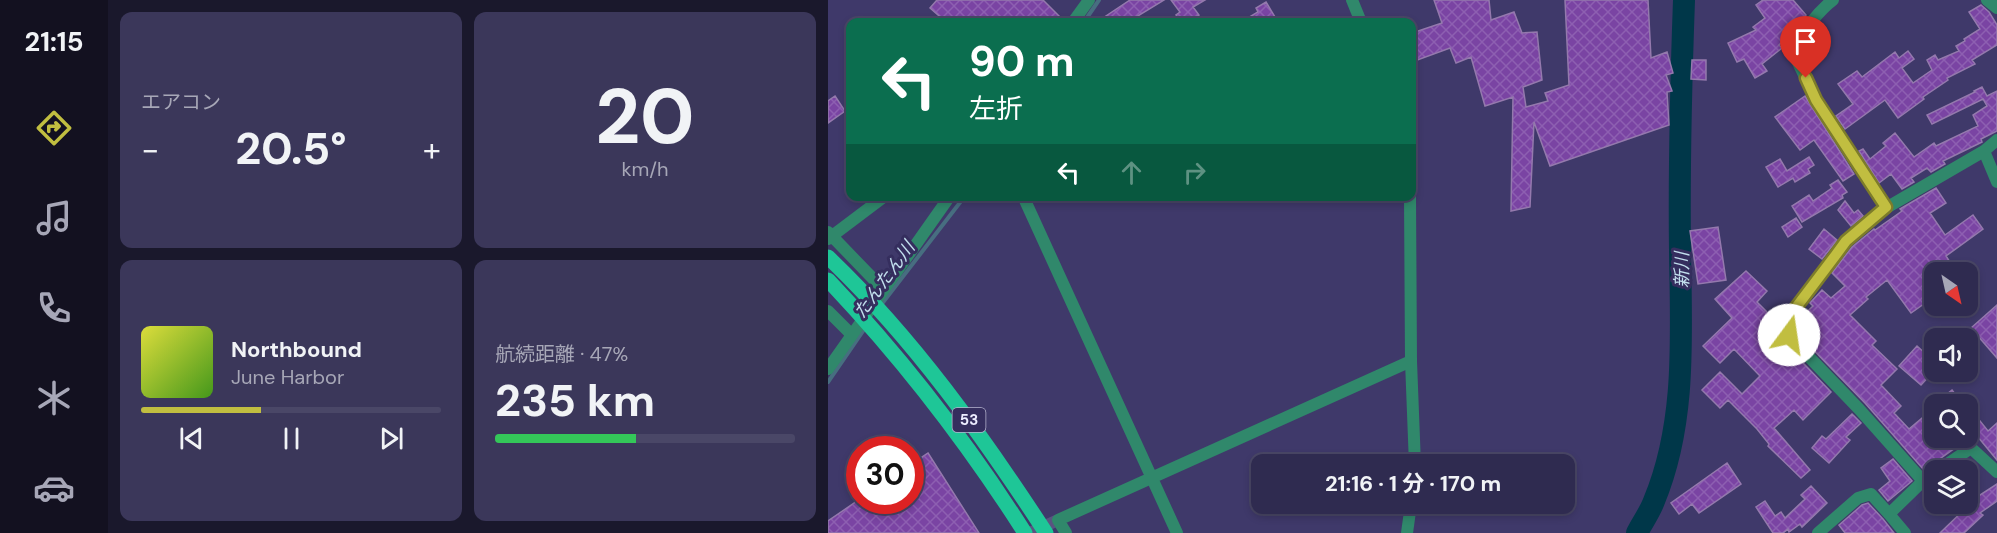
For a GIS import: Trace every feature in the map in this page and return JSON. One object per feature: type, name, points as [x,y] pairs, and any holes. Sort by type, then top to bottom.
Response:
[{"type":"main road","name":"53","points":[[828,257],[883,315],[935,377],[982,437],[1046,533]]},
{"type":"main road","name":"53","points":[[828,280],[873,327],[943,413],[989,476],[1025,533]]},
{"type":"street","points":[[1076,18],[1089,0]]},
{"type":"street","points":[[1352,0],[1359,18]]},
{"type":"street","points":[[1833,0],[1821,10],[1792,50],[1816,100],[1886,207]]},
{"type":"street","points":[[1987,0],[1997,8]]},
{"type":"street","points":[[1889,514],[1923,482],[1859,409],[1788,335],[1788,318],[1846,241],[1886,207],[1984,151],[1997,140]]},
{"type":"street","points":[[1984,151],[1997,182]]},
{"type":"street","points":[[878,201],[829,235],[884,290]]},
{"type":"street","points":[[828,369],[946,201]]},
{"type":"street","points":[[1025,201],[1177,533]]},
{"type":"street","points":[[1410,201],[1411,361],[1415,454]]},
{"type":"street","points":[[828,311],[851,334]]},
{"type":"street","points":[[1066,533],[1058,520],[1411,361]]},
{"type":"street","points":[[1954,460],[1971,448],[1997,472]]},
{"type":"street","points":[[1818,533],[1858,498],[1871,494],[1905,533]]},
{"type":"street","points":[[1407,533],[1410,514]]},
{"type":"building","points":[[937,0],[1043,0],[1061,18],[941,18],[930,8]]},
{"type":"building","points":[[1130,0],[1164,0],[1135,18],[1103,18]]},
{"type":"building","points":[[1171,0],[1205,0],[1193,7],[1199,15],[1195,18],[1178,18],[1176,15],[1180,12]]},
{"type":"building","points":[[1434,0],[1489,0],[1491,20],[1514,12],[1522,33],[1537,32],[1542,80],[1523,87],[1526,107],[1548,101],[1545,93],[1569,85],[1565,0],[1648,0],[1651,58],[1667,52],[1673,73],[1666,75],[1672,91],[1667,92],[1669,125],[1550,166],[1534,122],[1530,207],[1511,211],[1513,97],[1485,106],[1471,57],[1456,63],[1450,48],[1416,61],[1416,32],[1442,23]]},
{"type":"building","points":[[1763,0],[1793,0],[1806,15],[1791,35],[1779,45],[1782,48],[1762,64],[1767,71],[1755,78],[1744,59],[1737,62],[1728,43],[1756,30],[1753,27],[1765,18],[1756,5]]},
{"type":"building","points":[[1266,2],[1276,18],[1248,18],[1258,12],[1256,8]]},
{"type":"building","points":[[1981,5],[1989,12],[1997,25],[1997,45],[1972,60],[1975,64],[1947,78],[1948,80],[1898,118],[1885,100],[1845,129],[1836,116],[1853,104],[1838,84],[1857,71],[1862,77],[1895,52],[1899,58],[1908,51],[1914,59],[1902,68],[1913,83],[1932,70],[1927,60],[1935,55],[1938,60],[1959,51],[1956,46],[1980,29],[1969,12]]},
{"type":"building","points":[[1692,60],[1706,60],[1706,80],[1691,79]]},
{"type":"building","points":[[1982,87],[1987,96],[1997,91],[1997,131],[1981,139],[1982,142],[1943,161],[1945,164],[1931,172],[1927,168],[1911,178],[1914,182],[1902,189],[1891,174],[1879,183],[1859,151],[1863,149],[1870,159],[1886,146],[1883,143],[1895,133],[1914,157],[1934,143],[1936,146],[1978,126],[1973,115],[1987,106],[1983,99],[1932,124],[1927,115]]},
{"type":"building","points":[[835,96],[845,111],[828,123],[828,101]]},
{"type":"building","points":[[1805,96],[1854,174],[1843,181],[1814,140],[1800,150],[1775,117]]},
{"type":"building","points":[[1809,157],[1814,165],[1808,169],[1810,173],[1795,182],[1793,178],[1778,187],[1766,167],[1780,159],[1787,171]]},
{"type":"building","points":[[1838,180],[1847,192],[1842,195],[1843,198],[1802,222],[1792,206],[1809,195],[1813,201],[1832,188],[1830,185]]},
{"type":"building","points":[[1936,188],[1946,203],[1930,213],[1945,235],[1973,215],[1983,229],[1946,256],[1950,262],[1924,262],[1924,304],[1911,313],[1887,280],[1866,297],[1868,299],[1850,315],[1876,341],[1872,345],[1897,369],[1881,385],[1901,406],[1894,413],[1909,429],[1924,416],[1924,448],[1955,448],[1938,460],[1924,460],[1924,470],[1865,403],[1796,332],[1796,322],[1813,306],[1810,303],[1822,290],[1831,298],[1845,286],[1832,273],[1852,247],[1902,211],[1900,209]]},
{"type":"building","points":[[1845,201],[1854,213],[1858,210],[1863,216],[1851,226],[1838,210]]},
{"type":"building","points":[[1796,218],[1802,227],[1788,237],[1782,227]]},
{"type":"building","points":[[1718,227],[1726,280],[1698,284],[1690,231]]},
{"type":"building","points":[[1824,229],[1837,240],[1822,259],[1809,249]]},
{"type":"building","points":[[1746,271],[1767,291],[1757,302],[1773,318],[1768,323],[1831,392],[1803,420],[1794,410],[1774,428],[1810,470],[1801,478],[1768,446],[1769,444],[1757,429],[1728,400],[1720,408],[1702,390],[1720,372],[1742,394],[1760,376],[1734,349],[1720,363],[1703,346],[1732,318],[1715,299]]},
{"type":"building","points":[[1997,305],[1997,358],[1978,336],[1978,328],[1971,328]]},
{"type":"building","points":[[1917,346],[1924,352],[1924,382],[1921,385],[1899,366]]},
{"type":"building","points":[[1852,414],[1861,423],[1846,437],[1850,440],[1829,463],[1812,448],[1822,436],[1826,439]]},
{"type":"building","points":[[1978,418],[1988,431],[1997,423],[1997,460],[1978,437]]},
{"type":"building","points":[[928,453],[979,533],[828,533],[828,521],[846,509],[846,514],[924,514],[924,456]]},
{"type":"building","points":[[1893,459],[1912,481],[1888,501],[1879,490],[1890,481],[1881,468]]},
{"type":"building","points":[[1727,463],[1741,484],[1699,513],[1692,504],[1679,514],[1671,503]]},
{"type":"building","points":[[1997,484],[1997,501],[1980,513],[1983,515],[1964,533],[1940,533],[1960,514],[1978,514],[1978,496]]},
{"type":"building","points":[[1811,486],[1827,503],[1802,527],[1800,524],[1789,532],[1788,529],[1783,533],[1773,533],[1756,507],[1765,501],[1775,516],[1781,512],[1785,518],[1805,499],[1801,495]]},
{"type":"building","points":[[1868,503],[1894,533],[1845,533],[1839,525],[1862,505]]},
{"type":"waterway","name":"たんたん川","points":[[1087,18],[1099,0]]},
{"type":"waterway","name":"新川","points":[[1637,533],[1652,505],[1665,471],[1677,409],[1680,377],[1680,156],[1684,0]]},
{"type":"waterway","name":"たんたん川","points":[[881,305],[961,201]]},
{"type":"waterway","name":"たんたん川","points":[[828,382],[865,328]]},
{"type":"tunnel","points":[[1030,533],[1058,520]]},
{"type":"route","points":[[1789,335],[1788,318],[1846,241],[1886,207],[1816,100],[1806,78]]}]
